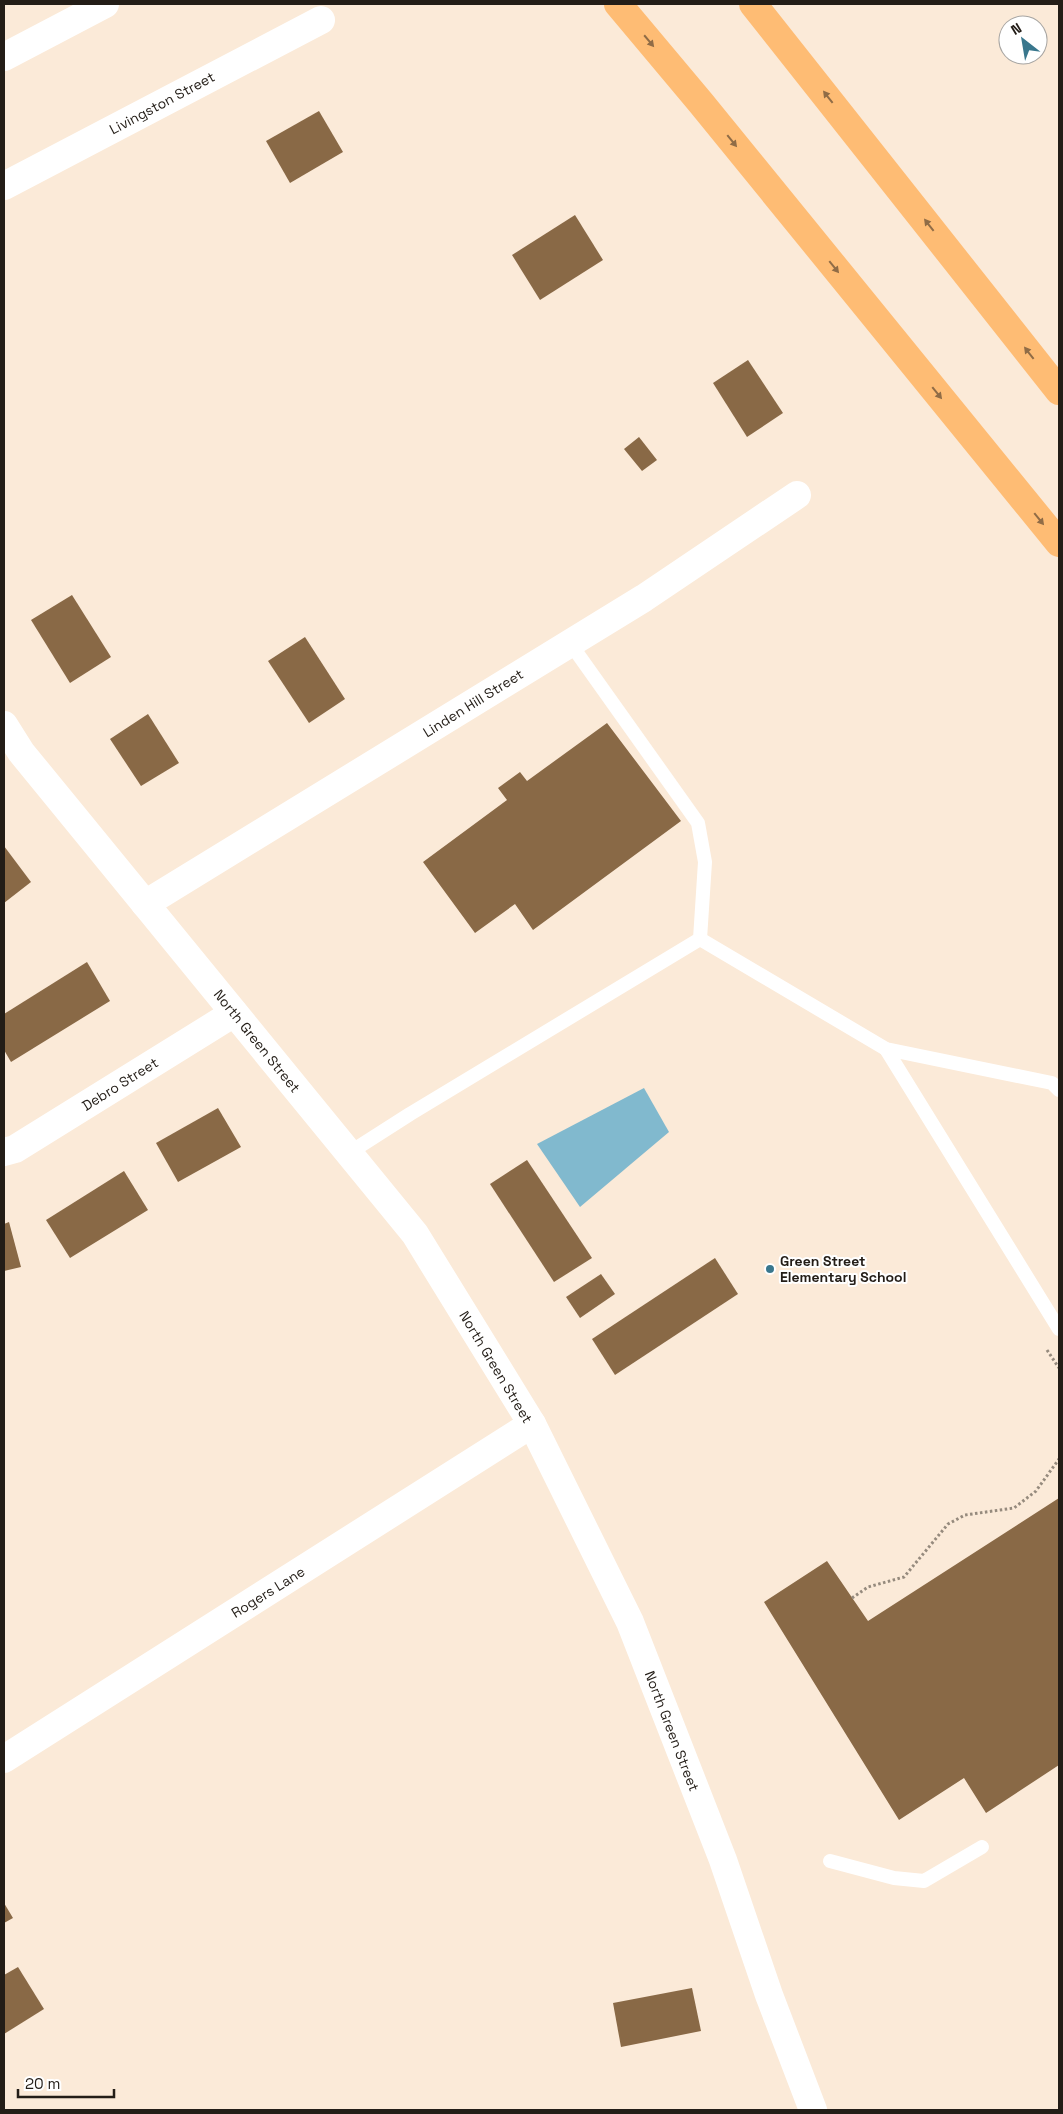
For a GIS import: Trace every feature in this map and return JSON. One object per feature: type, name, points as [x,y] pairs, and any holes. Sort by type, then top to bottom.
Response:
[{"type":"highway","points":[[618,4],[1059,544]]},
{"type":"highway","points":[[753,4],[1059,391]]},
{"type":"street","points":[[4,56],[105,4]]},
{"type":"street","name":"Livingston Street","points":[[4,186],[320,20]]},
{"type":"street","name":"Linden Hill Street","points":[[145,904],[644,598],[797,495]]},
{"type":"street","name":"North Green Street","points":[[4,725],[21,752],[415,1234],[532,1424],[630,1622],[723,1860],[769,1995],[813,2110]]},
{"type":"street","name":"Debro Street","points":[[4,1152],[23,1144],[234,1013]]},
{"type":"street","name":"Rogers Lane","points":[[4,1759],[532,1424]]},
{"type":"lane","points":[[570,643],[698,823],[705,862],[700,939]]},
{"type":"lane","points":[[700,939],[886,1049],[1052,1083],[1059,1090]]},
{"type":"lane","points":[[349,1153],[410,1114],[700,939]]},
{"type":"lane","points":[[886,1049],[1059,1329]]},
{"type":"lane","points":[[830,1860],[894,1878],[924,1882],[982,1847]]},
{"type":"path","points":[[852,1598],[868,1587],[904,1577],[948,1524],[965,1515],[1014,1508],[1036,1491],[1059,1458]]},
{"type":"water","points":[[644,1088],[669,1132],[580,1207],[537,1144]]},
{"type":"building","points":[[319,111],[343,152],[290,183],[266,141]]},
{"type":"building","points":[[575,215],[603,260],[540,300],[512,255]]},
{"type":"building","points":[[748,360],[783,413],[747,437],[713,383]]},
{"type":"building","points":[[639,437],[657,460],[642,471],[624,449]]},
{"type":"building","points":[[72,595],[111,657],[70,683],[31,620]]},
{"type":"building","points":[[305,637],[345,699],[309,723],[268,661]]},
{"type":"building","points":[[148,714],[179,763],[141,786],[110,739]]},
{"type":"building","points":[[607,723],[681,821],[533,930],[515,904],[475,933],[423,862],[507,800],[498,788],[520,772],[527,781]]},
{"type":"building","points":[[4,846],[31,882],[4,903]]},
{"type":"building","points":[[87,962],[110,1001],[11,1062],[4,1050],[4,1014]]},
{"type":"building","points":[[218,1108],[241,1147],[178,1182],[156,1143]]},
{"type":"building","points":[[527,1160],[592,1258],[554,1282],[490,1184]]},
{"type":"building","points":[[124,1171],[148,1210],[70,1258],[46,1220]]},
{"type":"building","points":[[9,1222],[21,1267],[4,1271],[4,1224]]},
{"type":"building","points":[[715,1258],[738,1294],[615,1375],[592,1339]]},
{"type":"building","points":[[601,1274],[615,1294],[580,1318],[566,1297]]},
{"type":"building","points":[[1059,1498],[1059,1765],[986,1813],[964,1778],[899,1820],[764,1602],[827,1561],[868,1621]]},
{"type":"building","points":[[4,1903],[13,1918],[4,1923]]},
{"type":"building","points":[[18,1967],[44,2009],[4,2034],[4,1975]]},
{"type":"building","points":[[692,1988],[701,2031],[621,2047],[613,2003]]},
{"type":"place","name":"Green Street Elementary School","points":[[770,1269]]}]
